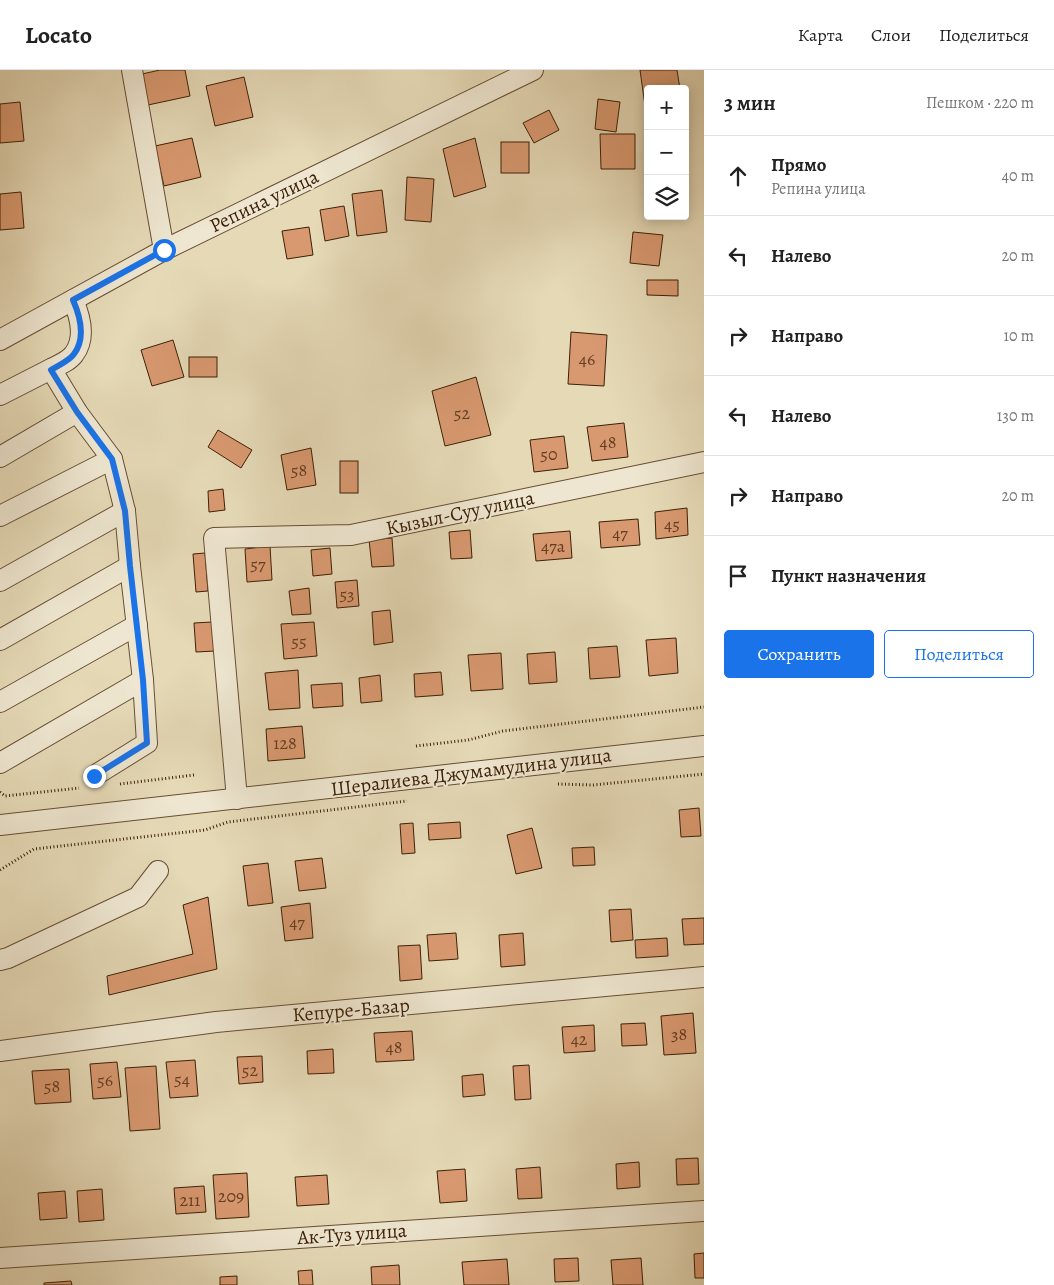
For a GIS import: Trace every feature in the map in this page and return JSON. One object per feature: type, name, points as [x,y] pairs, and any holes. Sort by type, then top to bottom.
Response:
[{"type":"street","points":[[132,70],[164,250]]},
{"type":"street","name":"Репина улица","points":[[0,340],[164,250],[533,70]]},
{"type":"street","points":[[0,395],[51,370],[74,353],[78,347],[81,330],[80,319],[73,300]]},
{"type":"street","points":[[51,370],[77,412],[112,459],[125,511],[143,680],[147,743],[94,776]]},
{"type":"street","points":[[0,457],[77,412]]},
{"type":"street","points":[[0,516],[112,459]]},
{"type":"street","name":"Кызыл-Суу улица","points":[[237,799],[214,538],[351,535],[704,462]]},
{"type":"street","points":[[0,581],[125,511]]},
{"type":"street","points":[[0,640],[130,566]]},
{"type":"street","points":[[0,702],[137,625]]},
{"type":"street","points":[[0,763],[143,680]]},
{"type":"street","name":"Шералиева Джумамудина улица","points":[[0,825],[704,746]]},
{"type":"street","points":[[0,960],[8,958],[138,897],[158,871]]},
{"type":"street","name":"Кепуре-Базар","points":[[0,1051],[216,1022],[704,977]]},
{"type":"street","name":"Ак-Туз улица","points":[[0,1258],[704,1211]]},
{"type":"path","points":[[416,746],[468,740],[503,731],[704,707]]},
{"type":"path","points":[[557,784],[593,785],[704,774]]},
{"type":"path","points":[[0,870],[34,849],[205,830],[228,822],[412,801]]},
{"type":"building","points":[[160,70],[185,70],[190,96],[148,105],[142,74]]},
{"type":"building","points":[[640,70],[677,70],[679,85],[644,85],[644,99]]},
{"type":"building","points":[[244,77],[253,117],[215,126],[206,86]]},
{"type":"building","points":[[598,99],[620,102],[616,132],[595,129]]},
{"type":"building","points":[[20,102],[24,141],[0,143],[0,104]]},
{"type":"building","points":[[549,110],[559,130],[534,143],[523,123]]},
{"type":"building","points":[[600,134],[635,134],[635,169],[601,169]]},
{"type":"building","points":[[192,138],[201,177],[164,186],[155,146]]},
{"type":"building","points":[[475,138],[486,187],[454,197],[443,149]]},
{"type":"building","points":[[501,142],[529,142],[529,173],[501,173]]},
{"type":"building","points":[[407,177],[434,179],[431,222],[405,220]]},
{"type":"building","points":[[382,190],[387,232],[357,236],[352,194]]},
{"type":"building","points":[[21,192],[24,228],[0,230],[0,194]]},
{"type":"building","points":[[344,206],[349,236],[325,241],[320,210]]},
{"type":"building","points":[[309,227],[313,255],[287,259],[282,231]]},
{"type":"building","points":[[633,232],[663,235],[659,266],[630,263]]},
{"type":"building","points":[[647,280],[678,280],[678,296],[647,295]]},
{"type":"building","points":[[571,332],[607,335],[604,386],[568,384]]},
{"type":"building","points":[[173,340],[184,377],[152,386],[141,350]]},
{"type":"building","points":[[189,357],[217,357],[217,377],[189,377]]},
{"type":"building","points":[[476,377],[491,435],[445,446],[432,391]]},
{"type":"building","points":[[624,423],[628,457],[592,461],[587,427]]},
{"type":"building","points":[[218,430],[252,450],[241,468],[208,447]]},
{"type":"building","points":[[564,436],[568,468],[534,472],[530,440]]},
{"type":"building","points":[[311,448],[316,485],[287,490],[281,455]]},
{"type":"building","points":[[340,461],[358,461],[358,493],[340,493]]},
{"type":"building","points":[[223,489],[225,510],[209,512],[208,491]]},
{"type":"building","points":[[687,508],[688,535],[656,539],[655,512]]},
{"type":"building","points":[[638,519],[640,545],[601,548],[599,522]]},
{"type":"building","points":[[470,530],[472,558],[451,559],[449,532]]},
{"type":"building","points":[[570,531],[572,558],[536,561],[533,534]]},
{"type":"building","points":[[392,538],[394,566],[372,567],[369,540]]},
{"type":"building","points":[[270,546],[272,580],[247,582],[245,549]]},
{"type":"building","points":[[330,548],[332,574],[313,576],[311,550]]},
{"type":"building","points":[[205,553],[208,591],[196,592],[193,554]]},
{"type":"building","points":[[357,580],[359,606],[337,608],[335,582]]},
{"type":"building","points":[[309,588],[311,614],[292,615],[289,591]]},
{"type":"building","points":[[390,610],[393,642],[374,645],[372,612]]},
{"type":"building","points":[[212,622],[215,651],[196,652],[194,623]]},
{"type":"building","points":[[314,622],[317,656],[284,659],[281,624]]},
{"type":"building","points":[[676,638],[678,673],[649,676],[646,640]]},
{"type":"building","points":[[617,646],[620,677],[590,679],[588,648]]},
{"type":"building","points":[[555,652],[557,682],[529,684],[527,654]]},
{"type":"building","points":[[501,653],[503,689],[471,691],[468,655]]},
{"type":"building","points":[[298,670],[300,708],[269,710],[265,673]]},
{"type":"building","points":[[441,672],[443,695],[415,697],[414,674]]},
{"type":"building","points":[[380,675],[382,701],[361,703],[359,678]]},
{"type":"building","points":[[342,683],[343,706],[313,708],[311,685]]},
{"type":"building","points":[[302,726],[305,758],[268,761],[266,729]]},
{"type":"building","points":[[699,808],[701,836],[681,837],[679,810]]},
{"type":"building","points":[[460,822],[461,838],[429,840],[428,824]]},
{"type":"building","points":[[413,823],[415,853],[402,854],[400,824]]},
{"type":"building","points":[[532,828],[542,868],[516,874],[507,835]]},
{"type":"building","points":[[594,847],[595,865],[573,866],[572,848]]},
{"type":"building","points":[[322,858],[326,888],[299,891],[295,861]]},
{"type":"building","points":[[268,863],[273,903],[248,906],[243,866]]},
{"type":"building","points":[[208,897],[217,969],[109,995],[107,976],[193,954],[183,905]]},
{"type":"building","points":[[310,903],[313,938],[285,941],[281,907]]},
{"type":"building","points":[[631,909],[633,940],[611,942],[609,910]]},
{"type":"building","points":[[704,918],[704,944],[684,945],[682,919]]},
{"type":"building","points":[[456,933],[458,959],[429,961],[427,935]]},
{"type":"building","points":[[523,933],[525,965],[501,967],[499,935]]},
{"type":"building","points":[[667,938],[668,956],[636,958],[635,940]]},
{"type":"building","points":[[420,945],[422,979],[400,981],[398,946]]},
{"type":"building","points":[[693,1013],[696,1053],[664,1055],[661,1016]]},
{"type":"building","points":[[645,1023],[647,1045],[622,1046],[621,1024]]},
{"type":"building","points":[[594,1025],[595,1051],[564,1053],[562,1027]]},
{"type":"building","points":[[412,1031],[414,1060],[376,1062],[374,1033]]},
{"type":"building","points":[[333,1049],[334,1073],[308,1074],[307,1051]]},
{"type":"building","points":[[262,1056],[263,1082],[239,1084],[237,1057]]},
{"type":"building","points":[[195,1060],[198,1096],[170,1098],[166,1062]]},
{"type":"building","points":[[117,1062],[121,1097],[93,1099],[90,1064]]},
{"type":"building","points":[[529,1065],[531,1099],[515,1100],[513,1066]]},
{"type":"building","points":[[156,1066],[160,1129],[130,1131],[125,1068]]},
{"type":"building","points":[[69,1069],[71,1102],[35,1104],[32,1071]]},
{"type":"building","points":[[483,1074],[485,1095],[463,1097],[462,1076]]},
{"type":"building","points":[[698,1158],[699,1184],[677,1185],[676,1159]]},
{"type":"building","points":[[639,1162],[640,1187],[617,1189],[616,1164]]},
{"type":"building","points":[[540,1167],[542,1198],[518,1199],[516,1169]]},
{"type":"building","points":[[465,1169],[467,1201],[440,1203],[437,1171]]},
{"type":"building","points":[[247,1173],[249,1217],[216,1219],[213,1175]]},
{"type":"building","points":[[327,1175],[329,1204],[297,1206],[295,1177]]},
{"type":"building","points":[[204,1186],[206,1212],[176,1214],[174,1188]]},
{"type":"building","points":[[102,1189],[104,1220],[79,1222],[77,1191]]},
{"type":"building","points":[[65,1191],[67,1218],[40,1220],[38,1193]]},
{"type":"building","points":[[704,1253],[704,1278],[695,1278],[694,1254]]},
{"type":"building","points":[[578,1258],[579,1281],[555,1282],[554,1259]]},
{"type":"building","points":[[641,1258],[643,1285],[613,1285],[611,1260]]},
{"type":"building","points":[[507,1259],[509,1285],[464,1285],[462,1262]]},
{"type":"building","points":[[399,1265],[400,1285],[372,1285],[371,1267]]},
{"type":"building","points":[[312,1270],[313,1285],[299,1285],[298,1271]]},
{"type":"building","points":[[237,1276],[237,1285],[220,1285],[220,1277]]},
{"type":"building","points":[[71,1281],[72,1285],[44,1285],[44,1283]]},
{"type":"route","points":[[94,776],[147,743],[143,680],[125,511],[112,459],[77,412],[51,370],[68,359],[78,347],[81,330],[80,319],[73,300],[164,250]]}]
